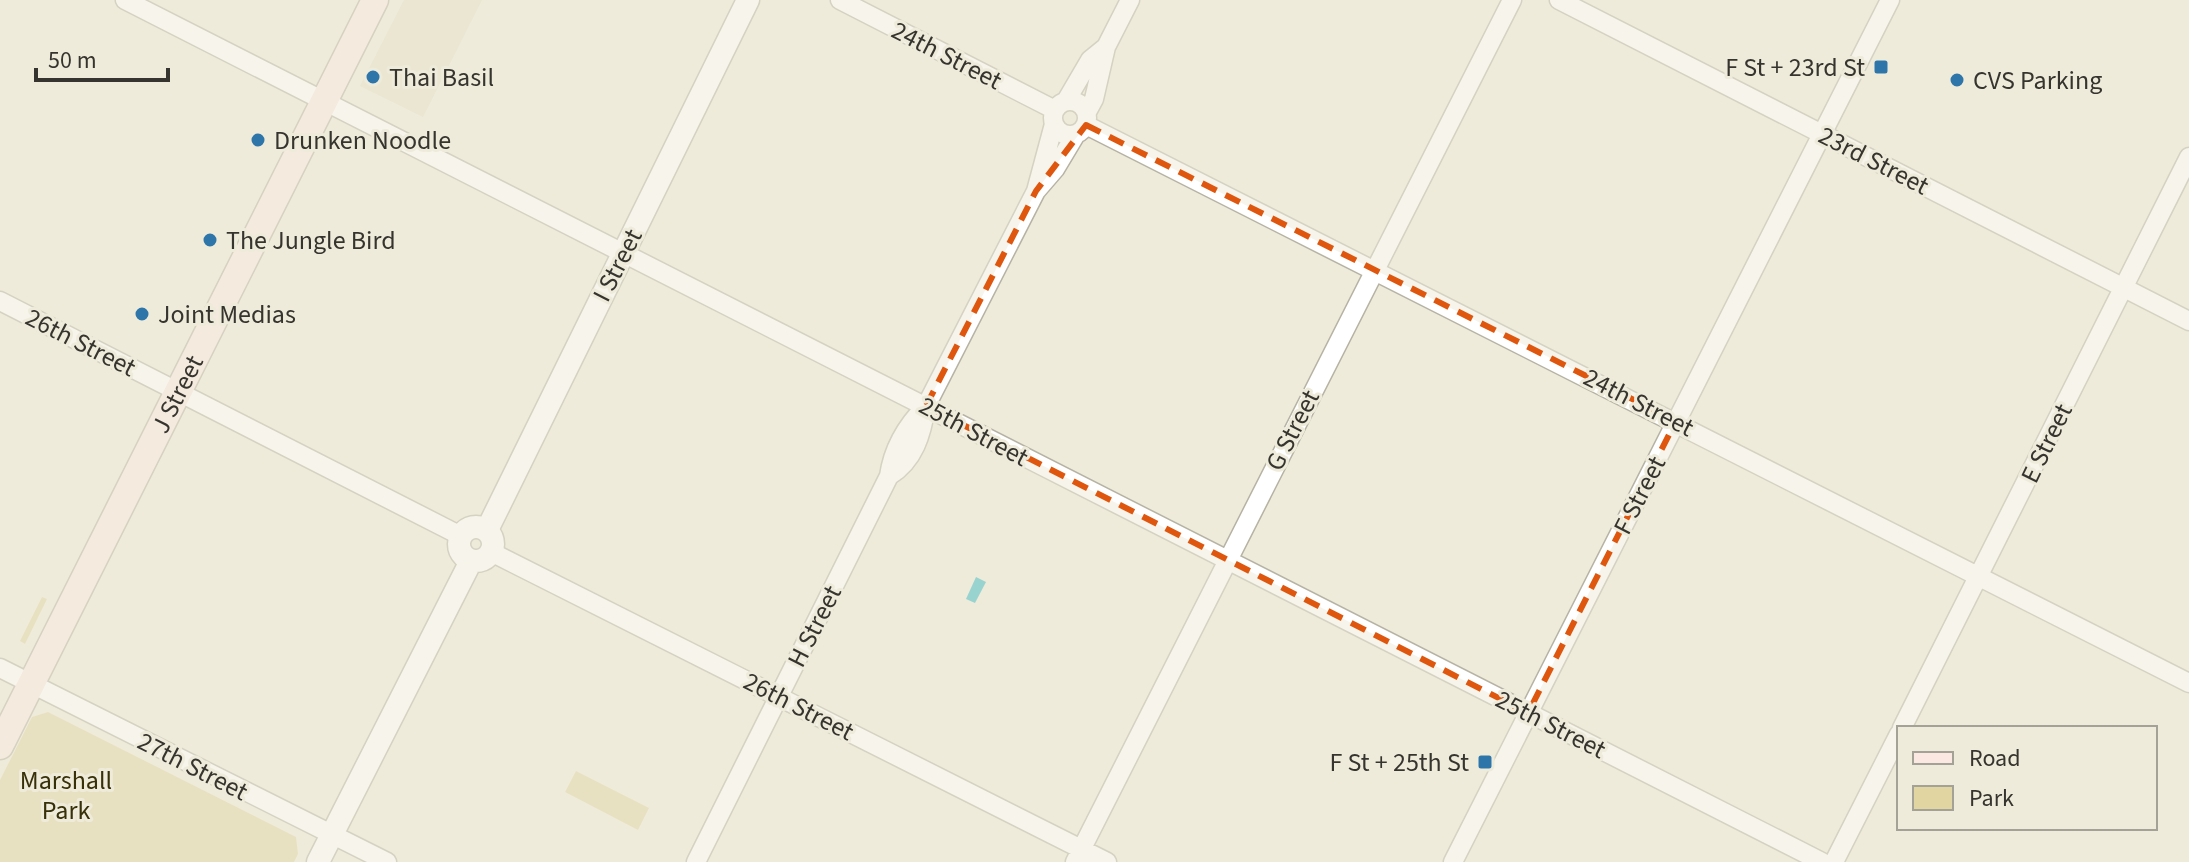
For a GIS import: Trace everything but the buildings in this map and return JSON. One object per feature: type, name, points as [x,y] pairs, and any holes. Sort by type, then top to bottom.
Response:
[{"type":"main road","name":"J Street","points":[[0,746],[375,0]]},
{"type":"street","name":"25th Street","points":[[125,0],[1822,862]]},
{"type":"street","name":"I Street","points":[[487,530],[748,0]]},
{"type":"street","name":"24th Street","points":[[840,0],[1058,112]]},
{"type":"street","name":"H Street","points":[[1036,191],[1055,169],[1083,124],[1094,99],[1106,47],[1130,0]]},
{"type":"street","name":"G Street","points":[[1078,856],[1512,0]]},
{"type":"street","name":"23rd Street","points":[[1559,0],[2189,321]]},
{"type":"street","name":"F Street","points":[[1453,862],[1890,0]]},
{"type":"street","name":"H Street","points":[[696,862],[889,476],[891,458],[908,424],[926,406],[1036,191],[1058,112],[1090,60],[1106,47]]},
{"type":"street","points":[[1076,101],[1083,124],[1061,133],[1058,112],[1076,101]]},
{"type":"street","name":"24th Street","points":[[1083,124],[1676,421],[2189,683]]},
{"type":"street","name":"E Street","points":[[1903,726],[2189,157]]},
{"type":"street","name":"26th Street","points":[[0,301],[461,536]]},
{"type":"street","points":[[318,862],[481,556],[493,543],[487,530],[472,527],[461,536],[460,551],[481,556]]},
{"type":"street","name":"26th Street","points":[[481,556],[779,696],[1078,856],[1107,862]]},
{"type":"street","name":"27th Street","points":[[0,668],[387,862]]},
{"type":"street","points":[[1834,862],[1897,738]]},
{"type":"highlighted area","points":[[1086,125],[1676,421],[1528,713],[926,406],[1036,191]]},
{"type":"shaded area","points":[[404,0],[482,0],[423,117],[360,86]]},
{"type":"green space","points":[[42,597],[47,599],[25,644],[20,641]]},
{"type":"green space","name":"Marshall Park","points":[[48,712],[296,837],[298,854],[294,862],[0,862],[0,780],[32,717]]},
{"type":"green space","points":[[576,771],[649,808],[638,830],[565,792]]},
{"type":"water","points":[[976,577],[986,582],[975,603],[966,599]]},
{"type":"place","name":"F St + 23rd St","points":[[1881,67]]},
{"type":"place","name":"Thai Basil","points":[[373,77]]},
{"type":"place","name":"CVS Parking","points":[[1957,80]]},
{"type":"place","name":"Drunken Noodle","points":[[258,140]]},
{"type":"place","name":"The Jungle Bird","points":[[210,240]]},
{"type":"place","name":"Joint Medias","points":[[142,314]]},
{"type":"place","name":"F St + 25th St","points":[[1485,762]]}]
